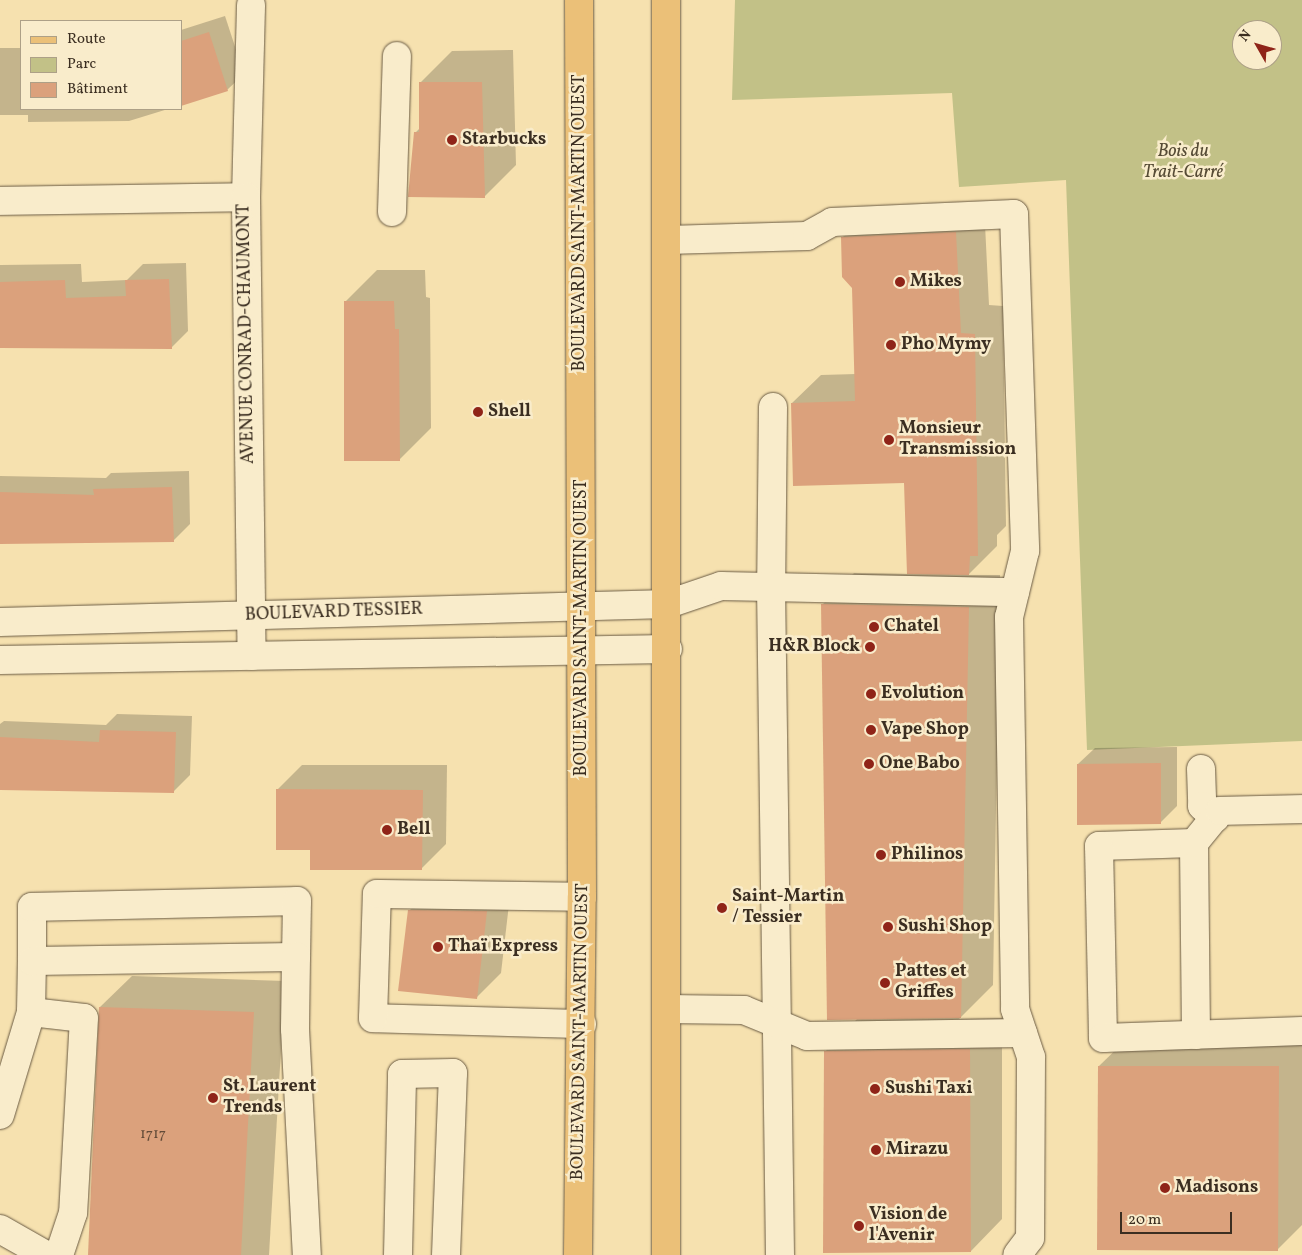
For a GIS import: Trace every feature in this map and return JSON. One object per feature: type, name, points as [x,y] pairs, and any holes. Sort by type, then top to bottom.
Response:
[{"type":"main road","name":"BOULEVARD SAINT-MARTIN OUEST","points":[[578,1255],[582,1024],[579,0]]},
{"type":"main road","points":[[666,0],[668,604],[666,1255]]},
{"type":"street","points":[[246,197],[251,5]]},
{"type":"street","points":[[392,212],[397,56]]},
{"type":"street","name":"AVENUE CONRAD-CHAUMONT","points":[[0,201],[246,197],[252,656]]},
{"type":"street","points":[[667,240],[808,236],[832,222],[1014,214],[1025,551],[1009,618],[1015,990],[1023,1033],[1031,1056],[1030,1238],[1017,1255]]},
{"type":"street","points":[[773,407],[771,586],[779,1023],[780,1255]]},
{"type":"street","name":"BOULEVARD TESSIER","points":[[0,622],[668,604],[721,586],[1016,592]]},
{"type":"street","points":[[0,660],[668,649]]},
{"type":"street","points":[[1201,769],[1202,806],[1215,818]]},
{"type":"street","points":[[1196,1035],[1194,843],[1220,811],[1302,809]]},
{"type":"street","points":[[1194,843],[1100,846],[1103,1038],[1302,1031]]},
{"type":"street","points":[[582,897],[377,894],[373,1018],[582,1024]]},
{"type":"street","points":[[0,1115],[31,1012],[32,907],[296,901],[295,1029],[307,1255]]},
{"type":"street","points":[[32,960],[296,957]]},
{"type":"street","points":[[667,1009],[744,1010],[807,1036],[1023,1033]]},
{"type":"street","points":[[31,1012],[84,1018],[73,1213],[59,1255]]},
{"type":"street","points":[[398,1255],[402,1074],[453,1073],[446,1255]]},
{"type":"street","points":[[0,1229],[46,1255]]},
{"type":"green space","name":"Bois du Trait-Carré","points":[[735,0],[1302,0],[1302,741],[1087,750],[1066,180],[959,187],[952,93],[732,100]]},
{"type":"building","points":[[209,32],[228,91],[182,106],[182,41]]},
{"type":"building","points":[[419,82],[482,82],[485,198],[408,197],[414,132],[419,132]]},
{"type":"building","points":[[956,232],[961,333],[975,334],[978,556],[970,556],[969,575],[907,574],[904,483],[793,486],[791,403],[855,401],[852,288],[842,277],[841,237]]},
{"type":"building","points":[[169,279],[172,349],[0,348],[0,282],[65,280],[66,298],[126,296],[125,280]]},
{"type":"building","points":[[344,301],[394,301],[395,329],[399,329],[400,461],[344,461]]},
{"type":"building","points":[[172,487],[174,542],[0,544],[0,492],[94,495],[93,489]]},
{"type":"building","points":[[821,604],[969,607],[961,1018],[827,1020]]},
{"type":"building","points":[[100,730],[176,732],[174,793],[0,790],[0,737],[99,742]]},
{"type":"building","points":[[1161,763],[1161,824],[1077,825],[1077,764]]},
{"type":"building","points":[[276,789],[423,790],[422,870],[310,870],[310,850],[276,850]]},
{"type":"building","points":[[408,910],[487,911],[477,999],[398,991]]},
{"type":"building","points":[[99,1007],[254,1012],[241,1255],[88,1255]]},
{"type":"building","points":[[970,1049],[971,1252],[823,1253],[824,1051]]},
{"type":"building","points":[[1098,1066],[1279,1066],[1278,1251],[1097,1250]]},
{"type":"place","name":"Starbucks","points":[[452,140]]},
{"type":"place","name":"Mikes","points":[[900,282]]},
{"type":"place","name":"Pho Mymy","points":[[891,345]]},
{"type":"place","name":"Shell","points":[[478,412]]},
{"type":"place","name":"Monsieur Transmission","points":[[889,440]]},
{"type":"place","name":"Chatel","points":[[874,627]]},
{"type":"place","name":"H&R Block","points":[[870,647]]},
{"type":"place","name":"Evolution","points":[[871,694]]},
{"type":"place","name":"Vape Shop","points":[[871,730]]},
{"type":"place","name":"One Babo","points":[[869,764]]},
{"type":"place","name":"Bell","points":[[387,830]]},
{"type":"place","name":"Philinos","points":[[881,855]]},
{"type":"place","name":"Saint-Martin / Tessier","points":[[722,908]]},
{"type":"place","name":"Sushi Shop","points":[[888,927]]},
{"type":"place","name":"Thaï Express","points":[[438,947]]},
{"type":"place","name":"Pattes et Griffes","points":[[885,983]]},
{"type":"place","name":"Sushi Taxi","points":[[875,1089]]},
{"type":"place","name":"St. Laurent Trends","points":[[213,1098]]},
{"type":"place","name":"Mirazu","points":[[876,1150]]},
{"type":"place","name":"Madisons","points":[[1165,1188]]},
{"type":"place","name":"Vision de l'Avenir","points":[[859,1226]]}]
